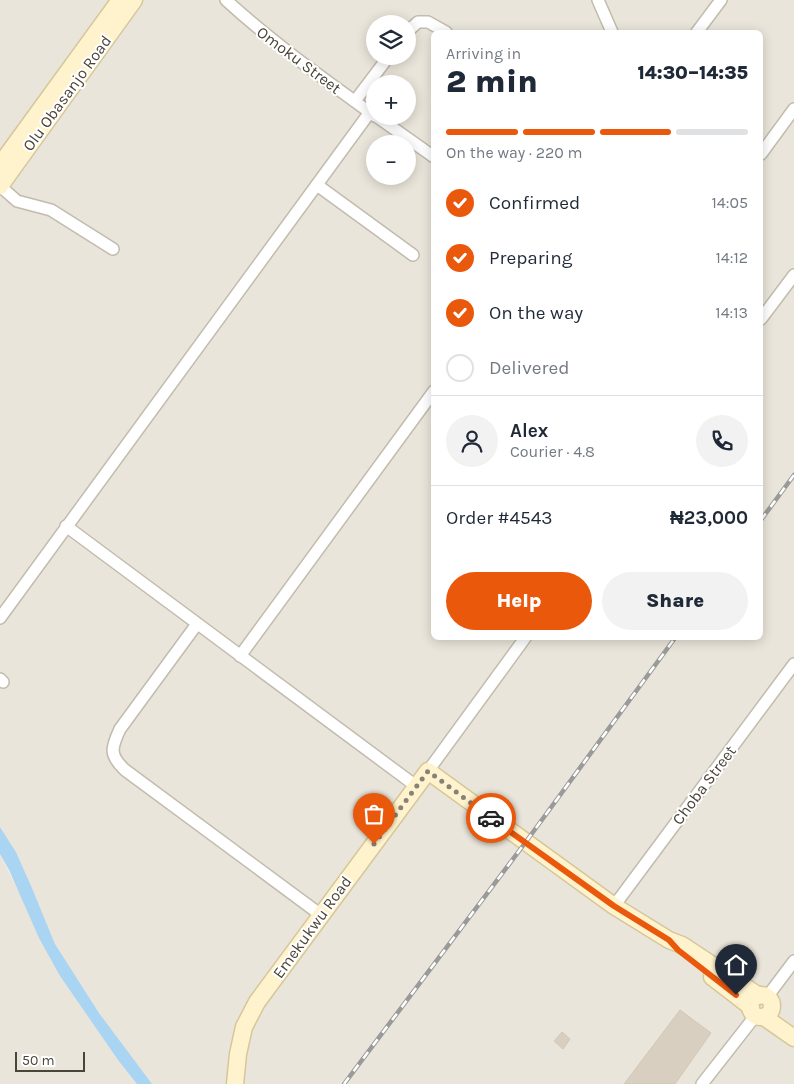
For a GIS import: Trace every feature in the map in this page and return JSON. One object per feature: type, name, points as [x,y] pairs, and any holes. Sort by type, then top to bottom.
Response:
[{"type":"street","name":"Olu Obasanjo Road","points":[[0,165],[120,0]]},
{"type":"street","name":"Olu Obasanjo Road","points":[[0,186],[134,0]]},
{"type":"street","name":"Omoku Street","points":[[226,0],[252,24],[366,109]]},
{"type":"street","points":[[698,30],[721,0]]},
{"type":"street","points":[[602,2],[611,30]]},
{"type":"street","points":[[416,24],[428,22],[442,30]]},
{"type":"street","points":[[355,101],[382,65]]},
{"type":"street","points":[[763,151],[794,109]]},
{"type":"street","points":[[0,618],[316,186],[366,125]]},
{"type":"street","name":"Omoku Street","points":[[388,125],[431,155]]},
{"type":"street","points":[[0,186],[17,201],[51,210],[114,249]]},
{"type":"street","points":[[316,186],[413,255]]},
{"type":"street","points":[[763,317],[794,275]]},
{"type":"street","points":[[240,656],[431,395]]},
{"type":"street","points":[[66,526],[416,786]]},
{"type":"street","points":[[197,624],[120,729],[112,750],[116,761],[132,775],[321,915]]},
{"type":"street","name":"Emekukwu Road","points":[[235,1084],[238,1054],[244,1027],[257,1002],[524,640]]},
{"type":"street","name":"Choba Street","points":[[614,906],[794,664]]},
{"type":"street","points":[[428,771],[614,906],[669,940],[678,950],[761,1007],[794,1025]]},
{"type":"street","points":[[702,1084],[794,961]]},
{"type":"street","points":[[761,1007],[794,1038]]},
{"type":"shaded area","points":[[0,0],[794,0],[794,1084],[152,1084],[99,1013],[55,944],[16,852],[0,827]]},
{"type":"shaded area","points":[[0,854],[60,976],[118,1060],[137,1084],[0,1084]]},
{"type":"water","points":[[0,827],[16,852],[55,944],[99,1013],[152,1084],[137,1084],[118,1060],[60,976],[39,938],[0,854]]},
{"type":"building","points":[[680,1010],[711,1033],[675,1084],[624,1084]]},
{"type":"building","points":[[562,1032],[570,1039],[563,1049],[554,1041]]},
{"type":"railway","points":[[763,517],[794,475]]},
{"type":"railway","points":[[344,1084],[525,843],[674,640]]},
{"type":"way so far","points":[[374,844],[428,771],[491,818]]},
{"type":"route","points":[[491,818],[614,906],[669,940],[678,950],[736,995]]}]
